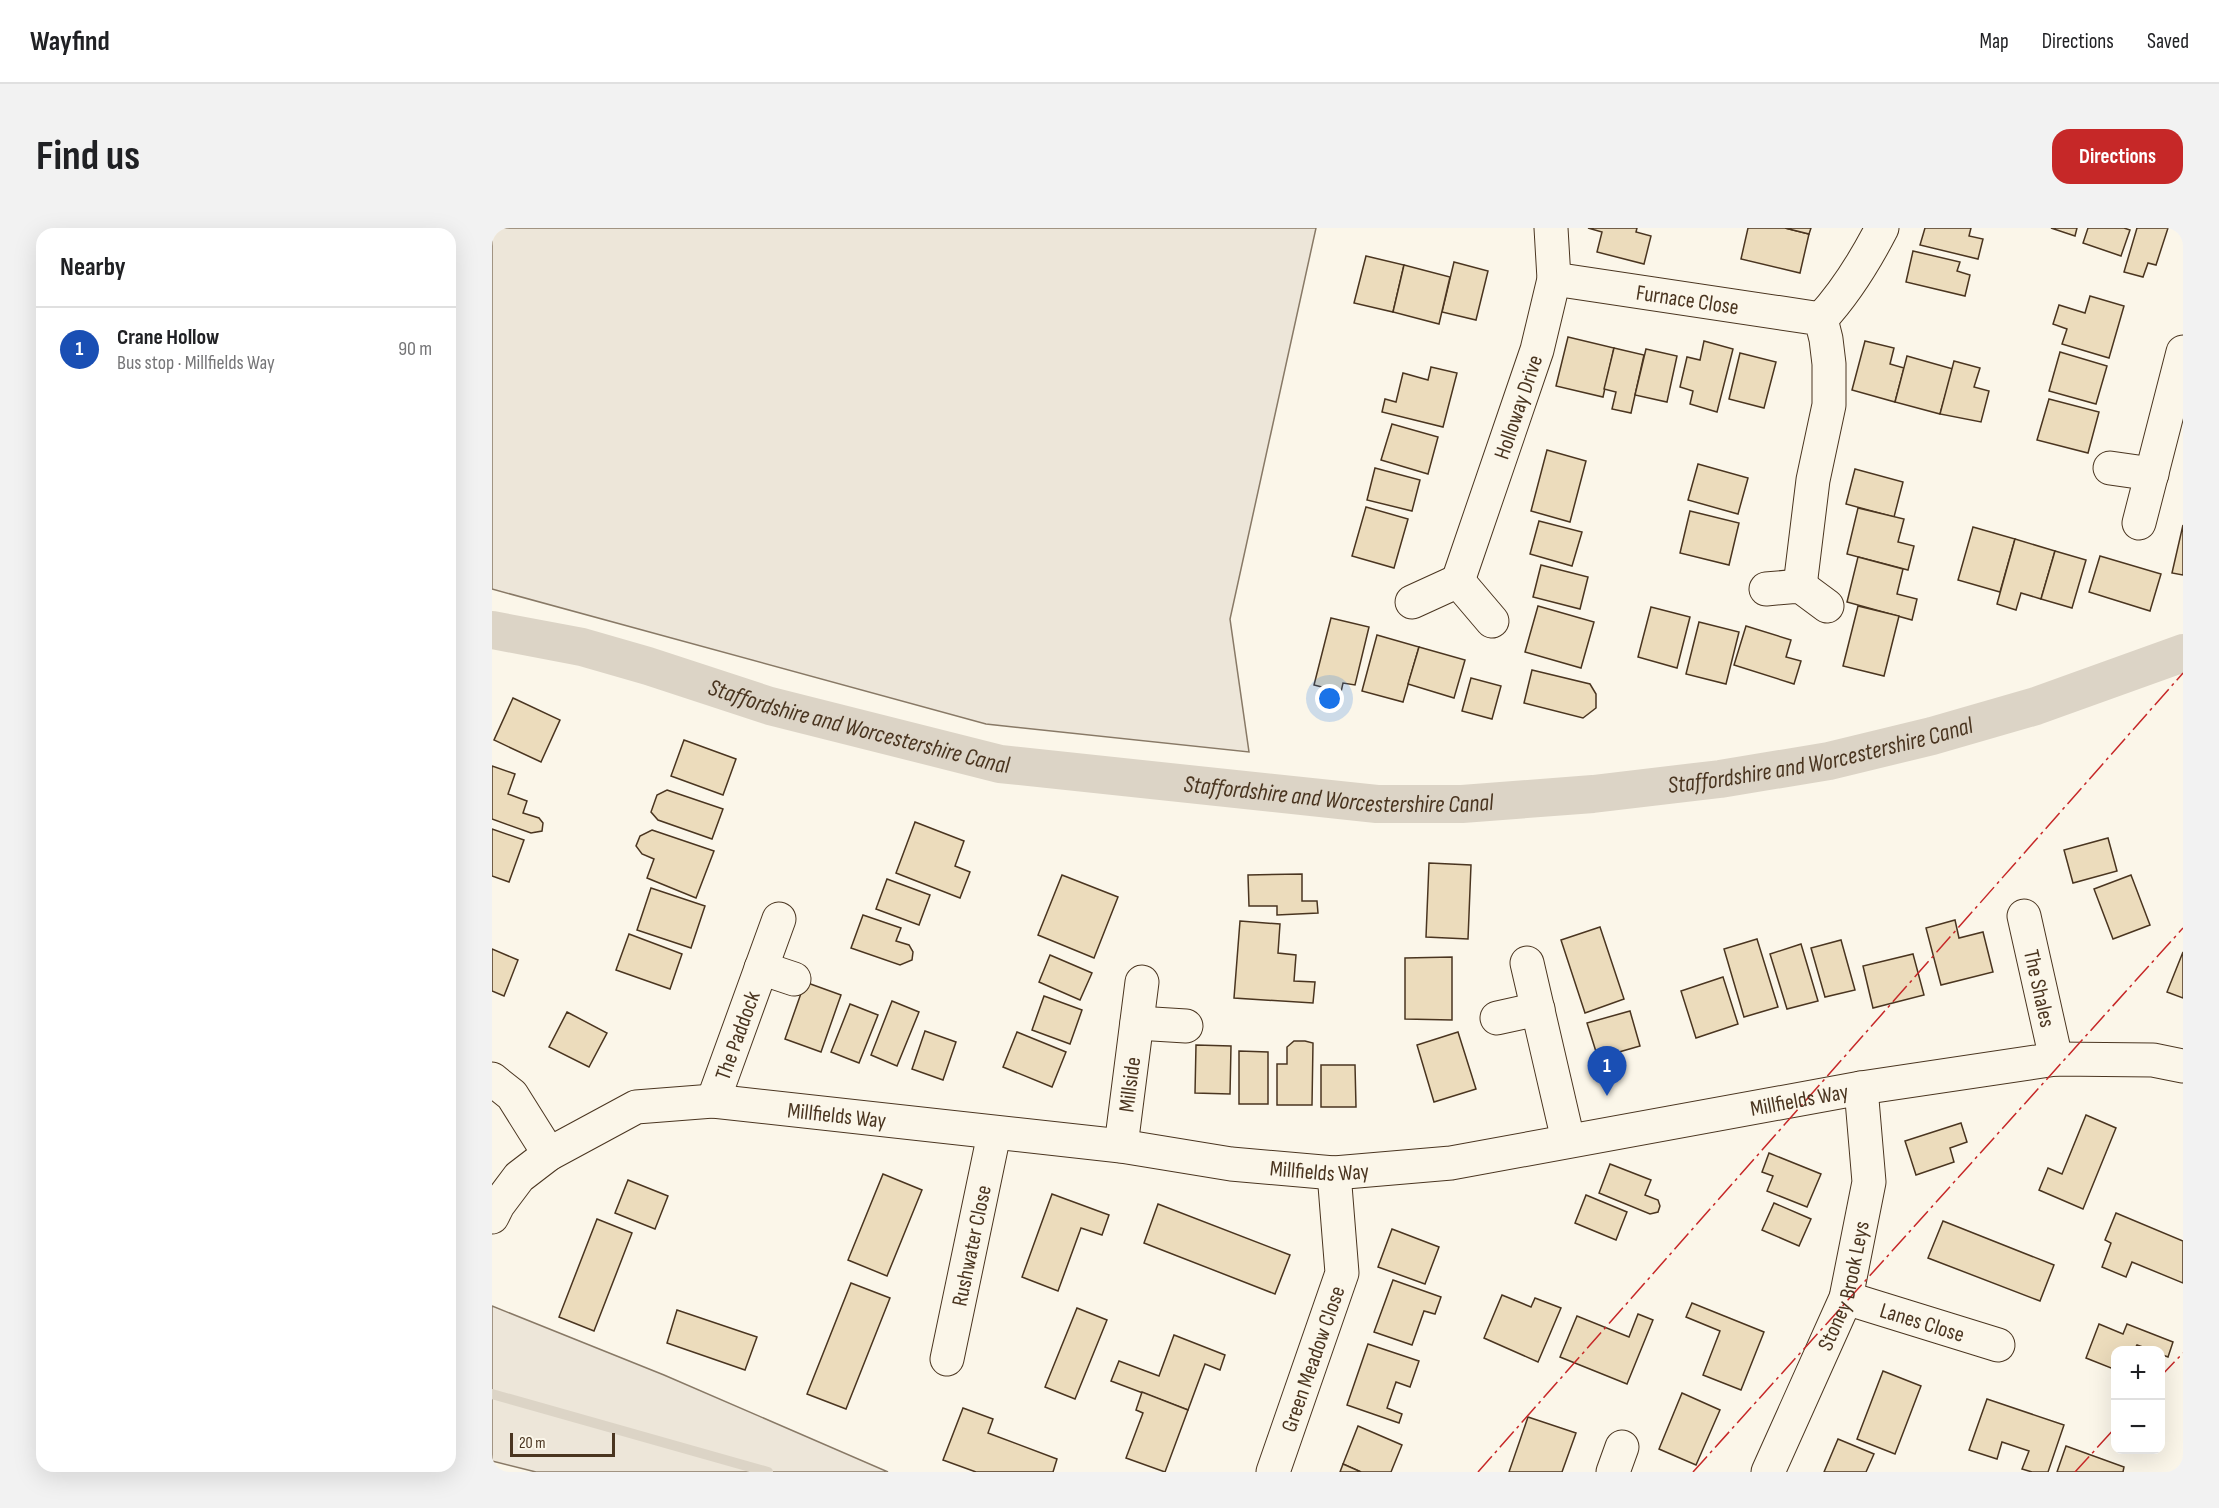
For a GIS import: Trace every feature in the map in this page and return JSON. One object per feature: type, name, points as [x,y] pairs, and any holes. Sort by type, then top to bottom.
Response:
[{"type":"street","name":"Holloway Drive","points":[[1458,581],[1537,350],[1554,279],[1551,228]]},
{"type":"street","points":[[1800,586],[1813,480],[1828,405],[1829,364],[1821,319],[1868,257],[1882,228]]},
{"type":"street","name":"Furnace Close","points":[[1554,279],[1821,319]]},
{"type":"street","points":[[2139,523],[2183,352]]},
{"type":"street","points":[[2110,468],[2152,474]]},
{"type":"street","points":[[1412,602],[1458,581],[1492,621]]},
{"type":"street","points":[[1766,590],[1800,586],[1827,606]]},
{"type":"street","name":"The Shales","points":[[2024,916],[2056,1059]]},
{"type":"street","name":"The Paddock","points":[[713,1101],[779,919]]},
{"type":"street","points":[[1527,963],[1568,1140]]},
{"type":"street","name":"The Paddock","points":[[762,968],[794,979]]},
{"type":"street","name":"Millside","points":[[1121,1146],[1142,982]]},
{"type":"street","points":[[1497,1018],[1538,1009]]},
{"type":"street","points":[[1137,1023],[1186,1026]]},
{"type":"street","name":"Millfields Way","points":[[492,1217],[498,1204],[519,1177],[549,1154],[636,1107],[713,1101],[994,1134],[1121,1146],[1231,1164],[1334,1173],[1451,1163],[1861,1088],[2056,1059],[2153,1060],[2183,1065]]},
{"type":"street","points":[[492,1079],[512,1095],[549,1154]]},
{"type":"street","name":"Stoney Brook Leys","points":[[1768,1472],[1846,1299],[1869,1182],[1861,1088]]},
{"type":"street","name":"Rushwater Close","points":[[947,1359],[994,1134]]},
{"type":"street","name":"Green Meadow Close","points":[[1273,1472],[1342,1273],[1334,1173]]},
{"type":"street","name":"Lanes Close","points":[[1846,1299],[1998,1345]]},
{"type":"shaded area","points":[[492,228],[1316,228],[1230,619],[1249,752],[986,724],[492,589]]},
{"type":"shaded area","points":[[492,1306],[664,1375],[888,1472],[536,1472],[492,1461]]},
{"type":"building","points":[[1588,228],[1637,228],[1636,232],[1651,236],[1644,264],[1597,252],[1602,232]]},
{"type":"building","points":[[1748,228],[1785,228],[1809,234],[1800,273],[1741,259]]},
{"type":"building","points":[[1785,228],[1811,228],[1809,234]]},
{"type":"building","points":[[1925,228],[1971,228],[1969,236],[1983,239],[1978,259],[1920,245]]},
{"type":"building","points":[[2051,228],[2077,228],[2075,236]]},
{"type":"building","points":[[2088,228],[2130,230],[2121,256],[2083,243]]},
{"type":"building","points":[[2137,228],[2168,228],[2156,265],[2148,263],[2143,277],[2124,272]]},
{"type":"building","points":[[1913,251],[1960,262],[1957,271],[1970,275],[1965,296],[1906,282]]},
{"type":"building","points":[[1366,256],[1404,265],[1393,312],[1354,303]]},
{"type":"building","points":[[1454,262],[1488,271],[1476,320],[1442,312]]},
{"type":"building","points":[[1404,265],[1450,277],[1439,324],[1393,312]]},
{"type":"building","points":[[2090,296],[2124,306],[2109,358],[2062,344],[2067,329],[2053,324],[2059,305],[2085,313]]},
{"type":"building","points":[[1568,337],[1614,348],[1603,397],[1556,386]]},
{"type":"building","points":[[1704,341],[1733,349],[1717,412],[1690,404],[1693,391],[1680,387],[1687,357],[1700,360]]},
{"type":"building","points":[[1865,341],[1894,348],[1890,364],[1904,368],[1895,402],[1852,390]]},
{"type":"building","points":[[1614,348],[1644,355],[1631,413],[1612,409],[1616,392],[1604,389]]},
{"type":"building","points":[[1646,349],[1677,356],[1667,402],[1635,395]]},
{"type":"building","points":[[2060,352],[2107,366],[2096,404],[2049,391]]},
{"type":"building","points":[[1740,353],[1776,362],[1764,408],[1729,399]]},
{"type":"building","points":[[1907,356],[1953,369],[1940,414],[1895,402]]},
{"type":"building","points":[[1954,361],[1980,368],[1974,387],[1989,391],[1981,422],[1940,414]]},
{"type":"building","points":[[1431,367],[1457,373],[1443,427],[1382,412],[1385,399],[1396,402],[1403,373],[1428,380]]},
{"type":"building","points":[[2049,399],[2099,412],[2088,453],[2037,440]]},
{"type":"building","points":[[1392,424],[1438,437],[1428,474],[1381,460]]},
{"type":"building","points":[[1547,450],[1586,461],[1570,522],[1531,511]]},
{"type":"building","points":[[1698,464],[1748,478],[1738,514],[1688,500]]},
{"type":"building","points":[[1375,468],[1420,480],[1412,511],[1367,500]]},
{"type":"building","points":[[1855,469],[1903,482],[1894,517],[1846,504]]},
{"type":"building","points":[[1366,507],[1408,519],[1394,568],[1352,556]]},
{"type":"building","points":[[1858,508],[1904,519],[1898,542],[1914,546],[1908,570],[1847,554]]},
{"type":"building","points":[[1690,511],[1739,523],[1729,565],[1680,553]]},
{"type":"building","points":[[1539,521],[1582,532],[1572,566],[1530,554]]},
{"type":"building","points":[[2183,525],[2183,575],[2172,573]]},
{"type":"building","points":[[1973,527],[2015,539],[2000,592],[1958,580]]},
{"type":"building","points":[[2015,539],[2055,551],[2041,599],[2021,593],[2016,610],[1997,604]]},
{"type":"building","points":[[2055,551],[2086,560],[2072,608],[2041,599]]},
{"type":"building","points":[[2100,556],[2161,574],[2150,611],[2089,592]]},
{"type":"building","points":[[1858,557],[1903,569],[1897,594],[1917,599],[1912,620],[1847,602]]},
{"type":"building","points":[[1541,565],[1588,577],[1580,609],[1533,597]]},
{"type":"building","points":[[1538,606],[1594,622],[1581,668],[1525,652]]},
{"type":"building","points":[[1858,606],[1899,616],[1884,676],[1843,666]]},
{"type":"building","points":[[1651,607],[1690,617],[1677,668],[1638,657]]},
{"type":"building","points":[[1331,618],[1369,627],[1355,685],[1343,683],[1341,692],[1314,685]]},
{"type":"building","points":[[1699,622],[1739,632],[1726,684],[1686,674]]},
{"type":"building","points":[[1746,626],[1791,640],[1786,657],[1801,661],[1794,684],[1734,665]]},
{"type":"building","points":[[1377,635],[1419,647],[1403,702],[1362,691]]},
{"type":"building","points":[[1419,647],[1465,660],[1454,698],[1408,684]]},
{"type":"building","points":[[1532,670],[1590,684],[1596,694],[1596,708],[1583,718],[1524,703]]},
{"type":"building","points":[[1471,678],[1501,686],[1492,719],[1462,711]]},
{"type":"building","points":[[513,698],[560,720],[541,762],[494,740]]},
{"type":"building","points":[[684,740],[736,759],[723,795],[671,776]]},
{"type":"building","points":[[492,766],[515,774],[508,794],[527,801],[523,813],[539,818],[543,823],[542,831],[531,833],[492,819]]},
{"type":"building","points":[[667,790],[723,809],[712,839],[658,820],[651,812],[657,795]]},
{"type":"building","points":[[915,822],[964,841],[955,866],[970,872],[960,898],[896,873]]},
{"type":"building","points":[[492,829],[524,840],[509,882],[492,876]]},
{"type":"building","points":[[652,830],[714,851],[696,898],[647,878],[654,859],[642,854],[636,846],[640,836]]},
{"type":"building","points":[[2108,838],[2117,871],[2073,883],[2064,850]]},
{"type":"building","points":[[1429,863],[1471,865],[1468,939],[1426,937]]},
{"type":"building","points":[[1302,874],[1302,901],[1317,901],[1318,913],[1277,915],[1277,906],[1249,906],[1248,875]]},
{"type":"building","points":[[1062,875],[1118,897],[1094,958],[1038,935]]},
{"type":"building","points":[[2131,875],[2150,925],[2113,939],[2094,889]]},
{"type":"building","points":[[887,879],[930,895],[919,925],[876,909]]},
{"type":"building","points":[[651,888],[705,906],[691,948],[637,930]]},
{"type":"building","points":[[863,915],[901,928],[896,941],[909,945],[913,952],[912,960],[900,965],[851,948]]},
{"type":"building","points":[[1955,920],[1959,938],[1983,932],[1993,972],[1941,985],[1926,928]]},
{"type":"building","points":[[1240,921],[1280,924],[1278,953],[1296,955],[1294,981],[1315,982],[1313,1003],[1234,998]]},
{"type":"building","points":[[1600,927],[1624,999],[1585,1013],[1561,940]]},
{"type":"building","points":[[629,934],[682,954],[670,989],[616,970]]},
{"type":"building","points":[[1757,939],[1778,1007],[1744,1017],[1724,949]]},
{"type":"building","points":[[1841,940],[1855,990],[1825,997],[1811,948]]},
{"type":"building","points":[[1801,944],[1818,1001],[1787,1009],[1770,954]]},
{"type":"building","points":[[492,949],[518,960],[504,996],[492,991]]},
{"type":"building","points":[[2183,952],[2183,998],[2167,992]]},
{"type":"building","points":[[1913,954],[1924,995],[1873,1008],[1863,966]]},
{"type":"building","points":[[1050,955],[1092,973],[1080,1000],[1039,982]]},
{"type":"building","points":[[1452,957],[1452,1020],[1405,1019],[1405,958]]},
{"type":"building","points":[[1723,977],[1738,1024],[1696,1038],[1681,991]]},
{"type":"building","points":[[805,982],[841,995],[821,1052],[785,1039]]},
{"type":"building","points":[[1044,996],[1082,1010],[1070,1044],[1032,1030]]},
{"type":"building","points":[[892,1001],[919,1012],[897,1066],[871,1055]]},
{"type":"building","points":[[850,1004],[878,1015],[859,1063],[831,1052]]},
{"type":"building","points":[[1630,1011],[1640,1046],[1598,1058],[1587,1023]]},
{"type":"building","points":[[567,1012],[607,1033],[589,1067],[549,1047]]},
{"type":"building","points":[[925,1031],[956,1042],[943,1080],[912,1069]]},
{"type":"building","points":[[1017,1032],[1066,1052],[1052,1087],[1003,1067]]},
{"type":"building","points":[[1458,1032],[1476,1089],[1434,1102],[1417,1045]]},
{"type":"building","points":[[1294,1041],[1313,1043],[1312,1105],[1277,1105],[1277,1064],[1287,1064],[1287,1047]]},
{"type":"building","points":[[1196,1045],[1231,1046],[1230,1094],[1195,1093]]},
{"type":"building","points":[[1239,1051],[1268,1052],[1268,1104],[1239,1104]]},
{"type":"building","points":[[1321,1065],[1355,1065],[1356,1107],[1321,1107]]},
{"type":"building","points":[[2086,1115],[2116,1128],[2083,1209],[2039,1190],[2048,1168],[2062,1174]]},
{"type":"building","points":[[1961,1123],[1967,1142],[1950,1148],[1954,1162],[1916,1175],[1905,1141]]},
{"type":"building","points":[[1769,1153],[1821,1174],[1807,1207],[1767,1191],[1773,1176],[1762,1172]]},
{"type":"building","points":[[1610,1164],[1651,1180],[1645,1195],[1658,1200],[1660,1206],[1658,1212],[1650,1214],[1599,1193]]},
{"type":"building","points":[[883,1174],[922,1190],[887,1276],[848,1260]]},
{"type":"building","points":[[628,1180],[668,1196],[655,1229],[615,1213]]},
{"type":"building","points":[[1052,1194],[1109,1215],[1102,1235],[1081,1228],[1058,1291],[1022,1277]]},
{"type":"building","points":[[1586,1195],[1627,1212],[1616,1240],[1575,1223]]},
{"type":"building","points":[[1774,1203],[1811,1219],[1799,1246],[1762,1230]]},
{"type":"building","points":[[1158,1204],[1290,1255],[1275,1294],[1144,1243]]},
{"type":"building","points":[[2116,1213],[2183,1241],[2183,1283],[2132,1262],[2126,1277],[2102,1267],[2111,1243],[2105,1240]]},
{"type":"building","points":[[597,1219],[632,1233],[594,1331],[559,1317]]},
{"type":"building","points":[[1943,1221],[2054,1265],[2040,1301],[1928,1258]]},
{"type":"building","points":[[1392,1229],[1439,1247],[1425,1284],[1378,1267]]},
{"type":"building","points":[[1393,1280],[1441,1297],[1435,1314],[1424,1311],[1412,1345],[1374,1332]]},
{"type":"building","points":[[851,1283],[890,1298],[846,1409],[807,1394]]},
{"type":"building","points":[[1502,1295],[1531,1307],[1535,1298],[1561,1308],[1538,1362],[1484,1338]]},
{"type":"building","points":[[1692,1303],[1764,1332],[1741,1390],[1703,1375],[1720,1331],[1686,1317]]},
{"type":"building","points":[[1077,1308],[1107,1320],[1075,1399],[1045,1387]]},
{"type":"building","points":[[677,1310],[757,1337],[745,1370],[667,1343]]},
{"type":"building","points":[[1638,1314],[1653,1320],[1627,1384],[1560,1357],[1577,1316],[1629,1337]]},
{"type":"building","points":[[2099,1324],[2123,1334],[2127,1324],[2173,1342],[2168,1357],[2165,1356],[2165,1346],[2111,1346],[2111,1368],[2086,1358]]},
{"type":"building","points":[[1174,1335],[1225,1355],[1220,1370],[1205,1364],[1188,1410],[1111,1381],[1119,1361],[1159,1376]]},
{"type":"building","points":[[1368,1344],[1419,1361],[1410,1387],[1396,1382],[1387,1408],[1402,1414],[1399,1423],[1347,1405]]},
{"type":"building","points":[[1883,1371],[1921,1386],[1895,1454],[1857,1439]]},
{"type":"building","points":[[1142,1392],[1188,1410],[1165,1472],[1126,1458],[1143,1413],[1136,1410]]},
{"type":"building","points":[[1682,1393],[1720,1410],[1696,1465],[1659,1449]]},
{"type":"building","points":[[1987,1399],[2064,1425],[2048,1472],[2032,1472],[2022,1469],[2029,1451],[2002,1442],[1997,1459],[1969,1450]]},
{"type":"building","points":[[963,1408],[993,1419],[988,1433],[1057,1459],[1053,1472],[976,1472],[943,1460]]},
{"type":"building","points":[[1528,1417],[1576,1433],[1562,1472],[1509,1472]]},
{"type":"building","points":[[1358,1426],[1402,1445],[1391,1472],[1361,1472],[1343,1464]]},
{"type":"building","points":[[1838,1439],[1874,1454],[1866,1472],[1824,1472]]},
{"type":"building","points":[[2066,1446],[2124,1467],[2123,1472],[2057,1472]]},
{"type":"building","points":[[1343,1464],[1361,1472],[1340,1472]]},
{"type":"waterway","name":"Staffordshire and Worcestershire Canal","points":[[492,630],[582,647],[770,706],[1000,764],[1377,804],[1462,804],[1593,794],[1720,779],[1829,761],[1932,736],[2036,706],[2183,653]]},
{"type":"waterway","points":[[492,1394],[768,1472]]},
{"type":"power","points":[[1478,1472],[2183,673]]},
{"type":"power","points":[[1693,1472],[2183,928]]},
{"type":"power","points":[[2165,1372],[2183,1353]]},
{"type":"power","points":[[2075,1472],[2111,1432]]},
{"type":"place","name":"Crane Hollow","points":[[1607,1096]]}]
